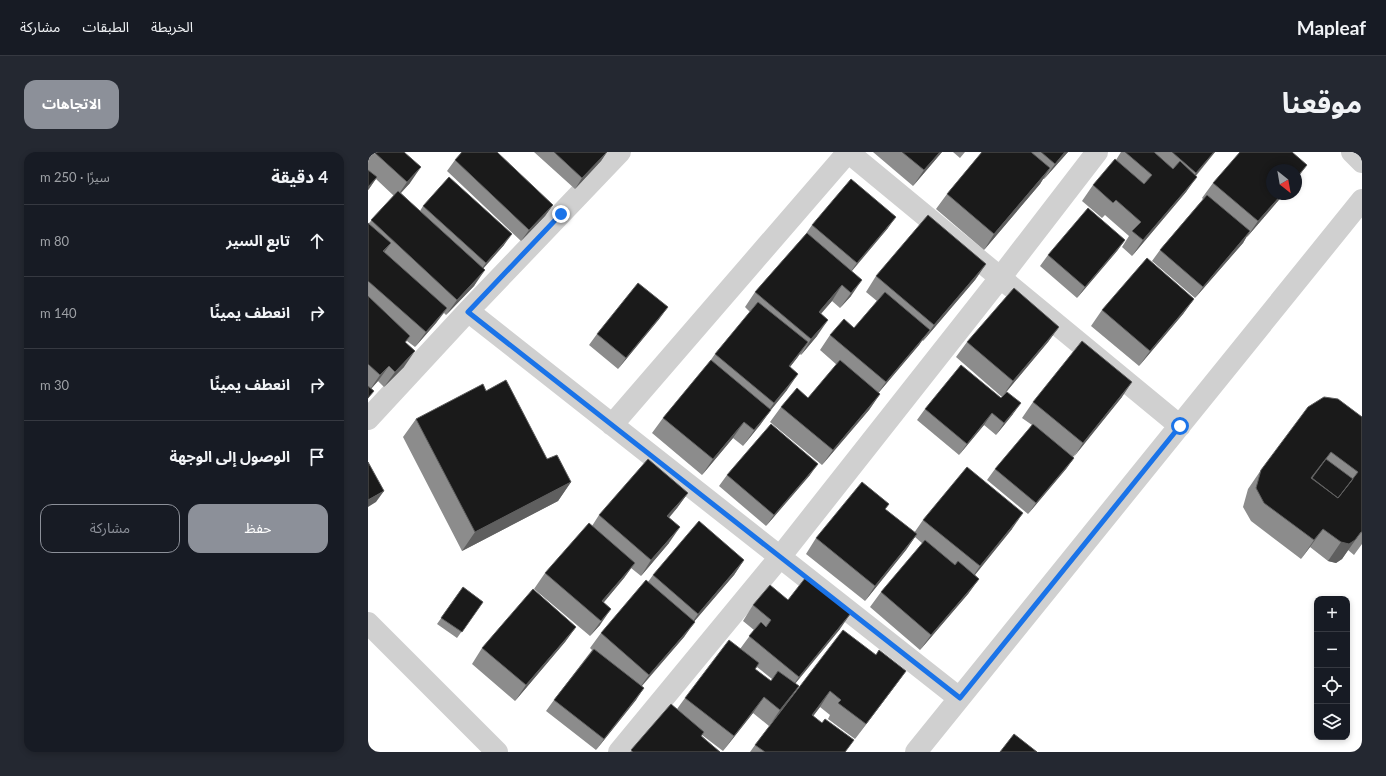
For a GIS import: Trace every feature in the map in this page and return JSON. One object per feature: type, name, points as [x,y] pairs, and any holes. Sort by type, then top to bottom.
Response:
[{"type":"street","points":[[368,419],[620,152]]},
{"type":"street","points":[[612,425],[848,152],[1180,426]]},
{"type":"street","points":[[619,752],[780,557],[1000,278],[1097,152]]},
{"type":"street","points":[[1352,152],[1362,162]]},
{"type":"street","points":[[544,199],[561,214]]},
{"type":"street","points":[[916,752],[1362,200]]},
{"type":"street","points":[[468,312],[960,698]]},
{"type":"street","points":[[368,623],[497,752]]},
{"type":"building","points":[[374,152],[404,152],[421,167],[407,182]]},
{"type":"building","points":[[462,152],[497,152],[553,205],[529,230],[455,160]]},
{"type":"building","points":[[554,152],[607,152],[582,178]]},
{"type":"building","points":[[902,152],[940,152],[924,170]]},
{"type":"building","points":[[982,152],[1031,152],[1050,168],[994,234],[947,194]]},
{"type":"building","points":[[1041,152],[1065,152],[1055,164]]},
{"type":"building","points":[[1125,152],[1154,152],[1173,169],[1180,161],[1197,177],[1143,240],[1132,231],[1141,222],[1116,200],[1113,203],[1093,185],[1115,159],[1144,184],[1152,175]]},
{"type":"building","points":[[1172,152],[1214,152],[1196,173]]},
{"type":"building","points":[[1240,152],[1292,152],[1307,165],[1302,171],[1302,164],[1266,164],[1266,200],[1277,200],[1258,221],[1213,183]]},
{"type":"building","points":[[368,170],[377,177],[368,187]]},
{"type":"building","points":[[449,177],[512,234],[486,263],[423,206]]},
{"type":"building","points":[[851,179],[896,217],[857,263],[812,225]]},
{"type":"building","points":[[398,191],[485,270],[457,300],[371,220]]},
{"type":"building","points":[[1207,195],[1250,231],[1203,287],[1160,250]]},
{"type":"building","points":[[1088,208],[1125,240],[1085,287],[1048,255]]},
{"type":"building","points":[[928,215],[986,264],[934,325],[876,276]]},
{"type":"building","points":[[368,223],[391,243],[383,251],[447,308],[426,332],[368,281]]},
{"type":"building","points":[[807,233],[862,280],[851,293],[842,285],[819,312],[828,320],[811,339],[755,292]]},
{"type":"building","points":[[1147,258],[1194,299],[1150,351],[1102,310]]},
{"type":"building","points":[[638,283],[668,307],[626,358],[597,334]]},
{"type":"building","points":[[1014,288],[1059,327],[1013,381],[967,342]]},
{"type":"building","points":[[885,292],[930,330],[886,382],[830,335],[844,319],[854,328]]},
{"type":"building","points":[[368,296],[410,336],[405,342],[415,351],[395,372],[389,366],[380,375],[368,364]]},
{"type":"building","points":[[758,302],[808,342],[789,366],[798,374],[774,403],[715,354]]},
{"type":"building","points":[[1082,341],[1132,382],[1083,443],[1033,402]]},
{"type":"building","points":[[711,360],[771,410],[754,430],[744,422],[713,459],[663,418]]},
{"type":"building","points":[[840,360],[880,394],[833,450],[781,407],[797,388],[808,398]]},
{"type":"building","points":[[961,365],[1001,398],[1007,392],[1021,403],[1004,423],[992,413],[967,444],[925,409]]},
{"type":"building","points":[[506,380],[547,459],[557,455],[571,482],[475,532],[416,419],[483,384],[486,391]]},
{"type":"building","points":[[368,386],[374,391],[368,398]]},
{"type":"building","points":[[1324,397],[1338,399],[1362,417],[1362,532],[1349,544],[1341,542],[1323,529],[1314,540],[1264,503],[1256,488],[1261,470],[1308,407]],"holes":[[[1331,452],[1358,472],[1338,498],[1311,478]]]},
{"type":"building","points":[[771,424],[818,464],[774,515],[727,475]]},
{"type":"building","points":[[1033,424],[1074,458],[1036,503],[995,469]]},
{"type":"building","points":[[648,459],[688,493],[667,516],[680,527],[651,560],[599,515]]},
{"type":"building","points":[[1326,459],[1353,479],[1338,498],[1312,478]]},
{"type":"building","points":[[368,462],[384,491],[368,500]]},
{"type":"building","points":[[967,467],[1023,513],[980,566],[923,520]]},
{"type":"building","points":[[862,482],[889,504],[885,509],[917,534],[875,586],[816,538]]},
{"type":"building","points":[[699,521],[744,560],[698,614],[653,575]]},
{"type":"building","points":[[589,523],[635,563],[602,601],[611,609],[601,621],[545,573]]},
{"type":"building","points":[[925,540],[955,565],[958,561],[979,579],[931,635],[881,592]]},
{"type":"building","points":[[806,577],[851,613],[799,677],[749,636],[761,622],[766,627],[771,620],[753,605],[770,585],[788,600]]},
{"type":"building","points":[[646,580],[695,622],[649,675],[601,633]]},
{"type":"building","points":[[463,587],[483,602],[462,632],[441,618]]},
{"type":"building","points":[[533,589],[576,627],[526,685],[482,648]]},
{"type":"building","points":[[843,630],[876,655],[879,650],[906,671],[866,724],[838,703],[841,700],[830,691],[812,715],[822,723],[825,719],[854,740],[845,752],[765,752],[755,745]]},
{"type":"building","points":[[729,640],[759,663],[755,669],[771,681],[778,671],[799,686],[780,710],[764,697],[734,736],[685,698]]},
{"type":"building","points":[[594,649],[644,688],[604,739],[554,700]]},
{"type":"building","points":[[671,704],[704,732],[701,736],[720,752],[633,752],[631,750]]},
{"type":"building","points":[[1014,734],[1037,752],[1000,752]]},
{"type":"route","points":[[561,214],[468,312],[960,698],[1180,426]]}]
